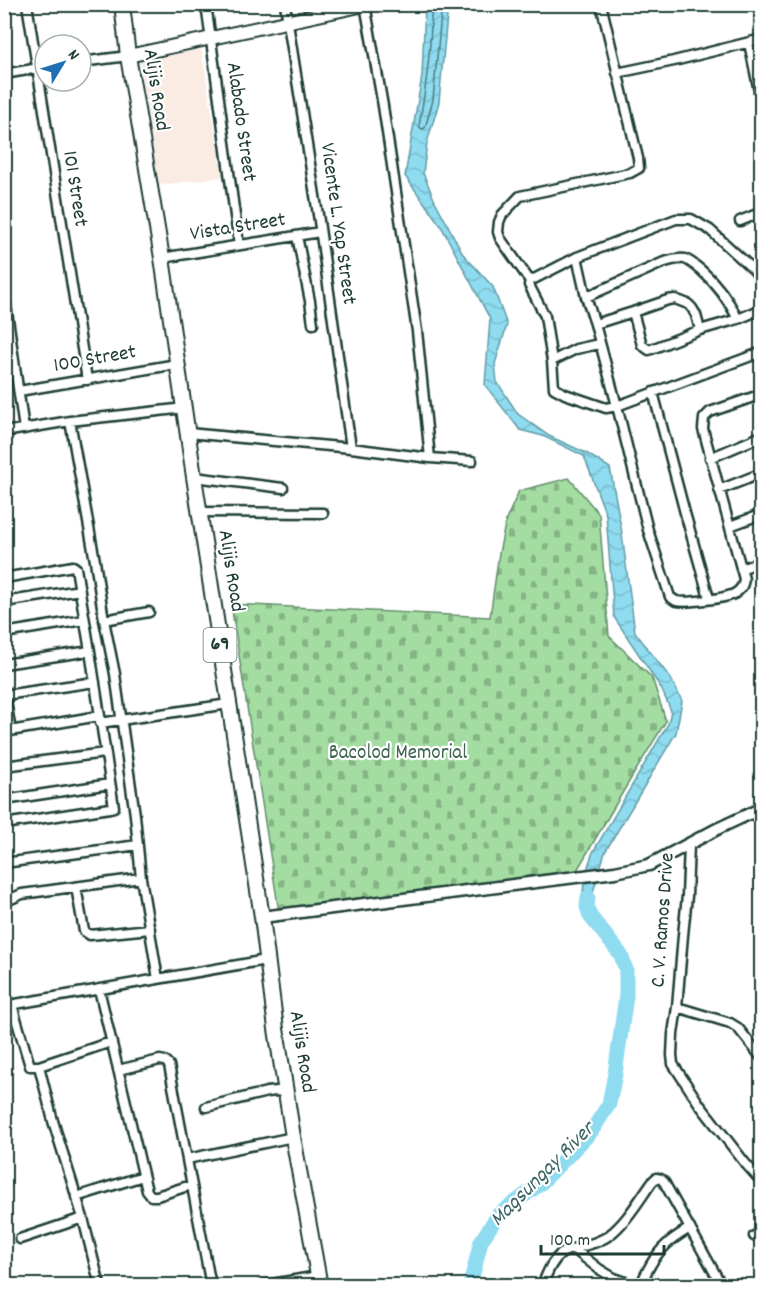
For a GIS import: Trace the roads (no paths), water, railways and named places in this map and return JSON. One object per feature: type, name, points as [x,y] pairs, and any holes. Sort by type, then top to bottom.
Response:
[{"type":"main road","name":"Alijis Road","points":[[122,4],[128,56],[162,258],[262,917],[266,960],[286,1093],[319,1281]]},
{"type":"main road","points":[[128,56],[366,5]]},
{"type":"street","name":"101 Street","points":[[27,4],[33,33]]},
{"type":"street","name":"Alabado Street","points":[[206,4],[239,245]]},
{"type":"street","name":"Vicente L. Yap Street","points":[[285,4],[351,448]]},
{"type":"street","points":[[601,4],[639,168],[630,173],[520,195],[502,215],[499,222],[500,238],[530,281],[545,316],[554,388],[559,392],[606,408],[617,406],[762,352]]},
{"type":"street","points":[[366,5],[417,331],[430,458]]},
{"type":"street","points":[[617,73],[762,39]]},
{"type":"street","points":[[749,43],[762,106]]},
{"type":"street","points":[[93,60],[128,56]]},
{"type":"street","points":[[4,74],[33,69]]},
{"type":"street","name":"101 Street","points":[[45,93],[87,380]]},
{"type":"street","points":[[740,221],[762,212]]},
{"type":"street","points":[[530,281],[577,257],[676,219],[691,219],[710,230],[747,263],[755,271],[762,284]]},
{"type":"street","name":"Vista Street","points":[[162,258],[320,232]]},
{"type":"street","points":[[297,236],[313,324]]},
{"type":"street","points":[[577,257],[648,530],[672,600],[679,602],[725,598],[742,586],[744,579],[710,458],[703,429],[704,418],[710,412],[762,394]]},
{"type":"street","points":[[586,297],[662,263],[685,259],[712,280],[725,296],[738,319]]},
{"type":"street","points":[[4,291],[24,429]]},
{"type":"street","points":[[595,324],[668,300],[688,304],[694,312],[700,330]]},
{"type":"street","points":[[633,312],[642,345],[649,350],[762,309]]},
{"type":"street","points":[[552,360],[576,349],[599,344]]},
{"type":"street","name":"100 Street","points":[[19,391],[177,364]]},
{"type":"street","points":[[653,393],[709,598]]},
{"type":"street","points":[[4,432],[184,408]]},
{"type":"street","points":[[70,422],[115,674],[135,815],[141,878],[158,979]]},
{"type":"street","points":[[188,434],[472,461]]},
{"type":"street","points":[[710,458],[762,436]]},
{"type":"street","points":[[718,490],[762,472]]},
{"type":"street","points":[[194,477],[284,488]]},
{"type":"street","points":[[200,512],[323,513]]},
{"type":"street","points":[[730,526],[762,514]]},
{"type":"street","points":[[741,569],[762,561]]},
{"type":"street","points":[[4,578],[73,566],[76,568],[114,803],[114,807],[110,808],[4,824]]},
{"type":"street","points":[[4,602],[80,590]]},
{"type":"street","points":[[104,620],[149,612]]},
{"type":"street","points":[[4,633],[84,620]]},
{"type":"street","points":[[4,664],[90,651]]},
{"type":"street","points":[[5,695],[95,682]]},
{"type":"street","points":[[762,686],[762,703]]},
{"type":"street","points":[[4,689],[8,731],[100,720],[120,720],[229,704]]},
{"type":"street","points":[[4,766],[105,753]]},
{"type":"street","points":[[4,800],[110,784]]},
{"type":"street","name":"C. V. Ramos Drive","points":[[762,808],[688,844],[687,896],[672,1055],[678,1074],[762,1182]]},
{"type":"street","points":[[262,917],[615,872],[649,865],[688,844]]},
{"type":"street","points":[[4,862],[138,845]]},
{"type":"street","points":[[4,902],[22,894],[141,878]]},
{"type":"street","points":[[76,887],[84,930],[90,935],[150,928]]},
{"type":"street","points":[[111,1042],[39,1066],[30,1066],[8,1005],[266,960]]},
{"type":"street","points":[[99,989],[147,1191],[151,1196],[157,1196],[191,1185]]},
{"type":"street","points":[[677,1007],[730,1023],[738,1028],[762,1058]]},
{"type":"street","points":[[118,1070],[160,1060],[169,1065],[211,1286]]},
{"type":"street","points":[[39,1066],[100,1286]]},
{"type":"street","points":[[206,1107],[267,1092],[286,1093]]},
{"type":"street","points":[[187,1159],[293,1137]]},
{"type":"street","points":[[76,1197],[143,1176]]},
{"type":"street","points":[[542,1286],[549,1268],[558,1257],[568,1250],[574,1250],[606,1237],[618,1228],[656,1178],[664,1182],[722,1286]]},
{"type":"street","points":[[20,1239],[83,1218]]},
{"type":"street","points":[[574,1250],[614,1278],[638,1286],[651,1263],[666,1244],[690,1228]]},
{"type":"street","points":[[260,1286],[319,1281]]},
{"type":"water","points":[[425,5],[448,5],[439,102],[427,143],[423,173],[463,254],[493,287],[507,325],[495,364],[497,382],[518,414],[549,436],[586,453],[610,468],[621,527],[635,632],[671,679],[682,701],[676,733],[605,852],[593,892],[588,897],[583,892],[593,852],[668,724],[671,711],[661,688],[614,617],[606,515],[584,456],[543,436],[520,430],[485,385],[490,319],[441,226],[405,176],[422,76]]},
{"type":"waterway","name":"Magsungay River","points":[[470,1286],[481,1241],[498,1215],[540,1184],[591,1132],[609,1104],[626,996],[626,970],[621,955],[590,916],[587,907],[588,897]]},
{"type":"park label","name":"Bacolod Memorial","points":[[398,754]]}]
